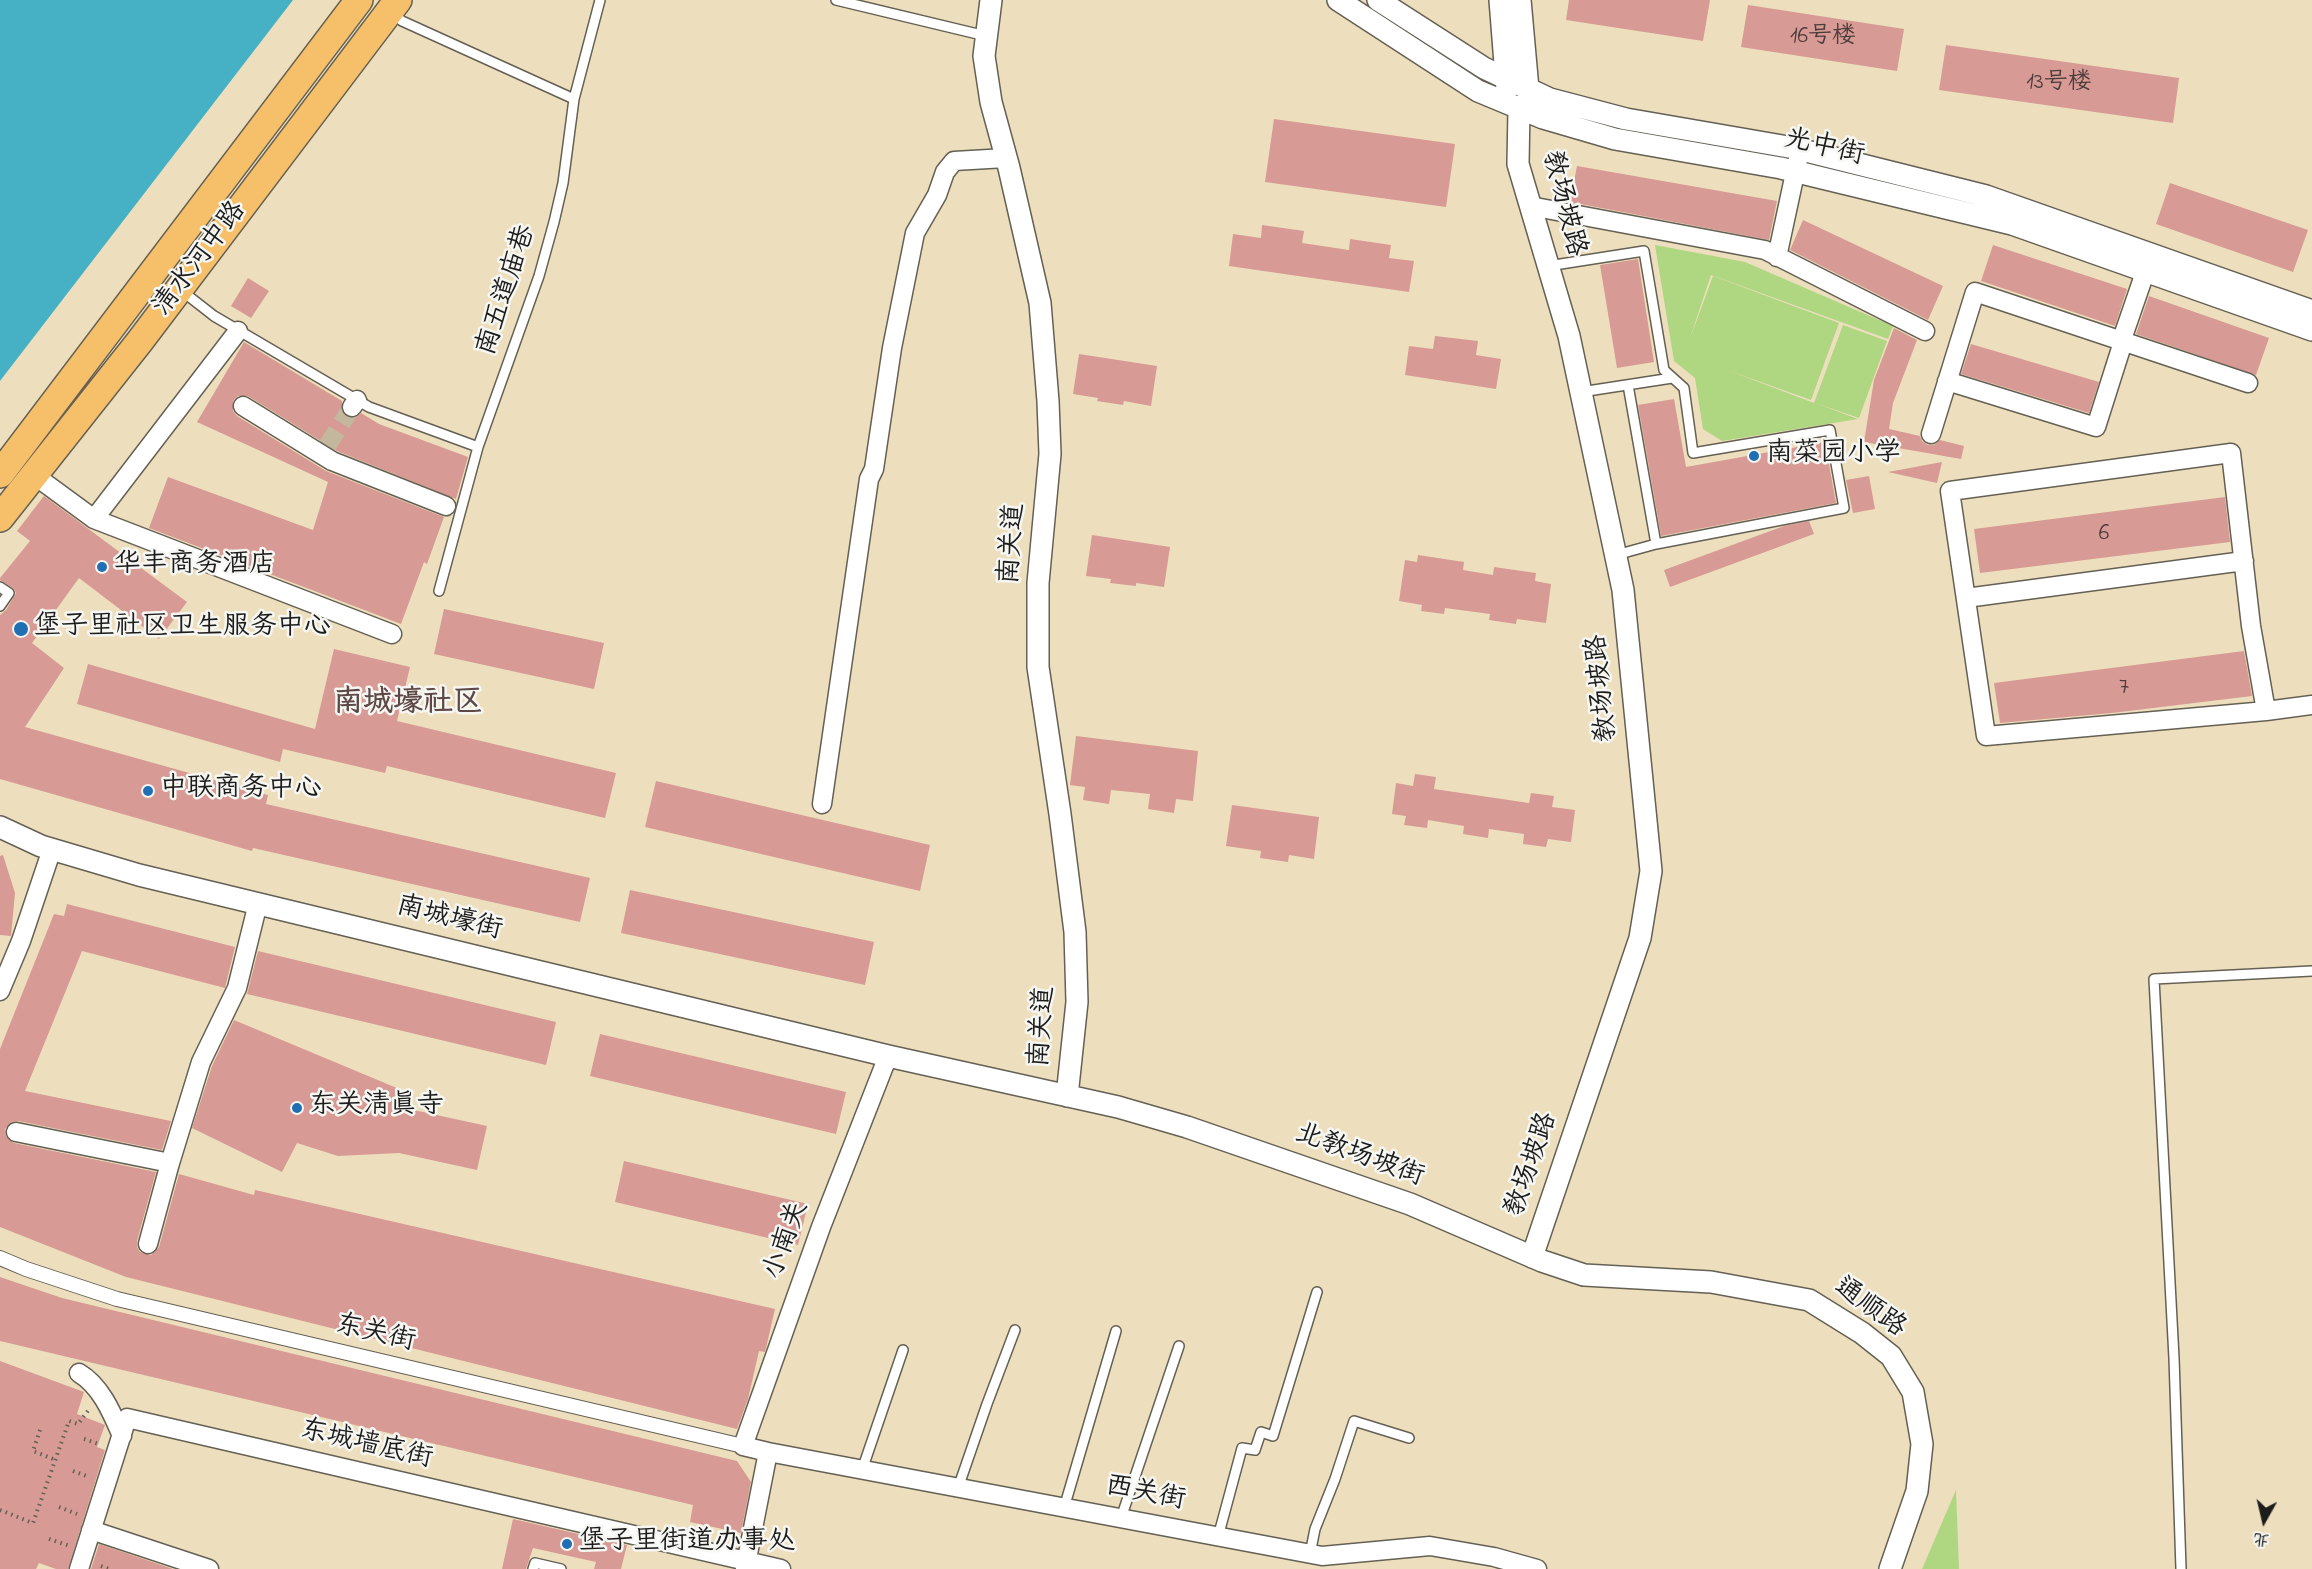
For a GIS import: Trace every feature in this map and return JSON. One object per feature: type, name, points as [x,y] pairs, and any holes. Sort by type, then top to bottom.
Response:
[{"type":"main road","name":"清水河中路","points":[[0,474],[359,0]]},
{"type":"main road","name":"清水河中路","points":[[0,518],[180,289],[394,6]]},
{"type":"street","name":"南关道","points":[[991,0],[984,56],[991,102],[1040,303],[1048,401],[1050,453],[1038,583],[1038,667],[1075,932],[1077,1002],[1067,1096]]},
{"type":"street","name":"光中街","points":[[1338,0],[1479,91],[1519,108],[1616,139],[1796,171],[2012,224],[2312,311]]},
{"type":"street","name":"光中街","points":[[1378,0],[1484,68],[1550,99],[1626,119],[1800,150],[1986,196],[2312,330]]},
{"type":"street","points":[[1500,0],[1506,79],[1519,108]]},
{"type":"street","points":[[1519,108],[1528,89],[1520,0]]},
{"type":"street","name":"教场坡路","points":[[1519,108],[1518,164],[1569,336],[1623,590],[1651,871],[1640,938],[1532,1257]]},
{"type":"street","points":[[1777,257],[1800,150]]},
{"type":"street","points":[[822,804],[869,479],[874,469],[892,348],[915,233],[938,195],[945,172],[954,161],[1006,158]]},
{"type":"street","points":[[1530,206],[1765,250],[1925,331]]},
{"type":"street","points":[[1947,381],[2096,427],[2149,262]]},
{"type":"street","points":[[1931,434],[1975,292],[2248,382]]},
{"type":"street","points":[[94,519],[238,331]]},
{"type":"street","points":[[243,406],[324,450],[446,506]]},
{"type":"street","points":[[2266,711],[2252,626],[2231,453],[1950,491],[1986,736],[2266,711],[2312,705]]},
{"type":"street","points":[[34,475],[94,519],[392,634]]},
{"type":"street","points":[[1966,598],[2244,561]]},
{"type":"street","name":"南城壕街","points":[[0,827],[52,849],[139,875],[888,1056]]},
{"type":"street","points":[[0,991],[21,941],[52,849]]},
{"type":"street","points":[[147,1244],[201,1062],[237,988],[258,903]]},
{"type":"street","name":"北教场坡街","points":[[888,1056],[1119,1107],[1199,1131],[1410,1204],[1532,1257],[1584,1275],[1711,1282],[1809,1300]]},
{"type":"street","name":"小南关","points":[[743,1446],[821,1227],[888,1056]]},
{"type":"street","points":[[16,1132],[170,1163]]},
{"type":"street","name":"东关街","points":[[0,1258],[117,1299],[743,1446]]},
{"type":"street","name":"通顺路","points":[[1809,1300],[1862,1333],[1891,1356],[1913,1392],[1922,1444],[1917,1491],[1890,1569]]},
{"type":"street","points":[[79,1373],[93,1384],[122,1436]]},
{"type":"street","name":"东城墙底街","points":[[79,1569],[127,1418],[746,1566]]},
{"type":"street","name":"西关街","points":[[743,1446],[1322,1556],[1430,1545],[1494,1557],[1537,1569]]},
{"type":"street","points":[[768,1452],[746,1566],[781,1569]]},
{"type":"street","points":[[91,1530],[209,1569]]},
{"type":"lane","name":"南五道庙巷","points":[[439,591],[478,447],[539,276],[554,222],[563,183],[574,99],[600,0]]},
{"type":"lane","points":[[836,0],[986,36]]},
{"type":"lane","points":[[394,6],[402,21],[574,99]]},
{"type":"lane","points":[[1548,266],[1644,251],[1664,370],[1684,388],[1693,453],[1830,430],[1844,508],[1656,544],[1616,555]]},
{"type":"lane","points":[[180,289],[214,316],[354,404],[369,407],[478,447]]},
{"type":"lane","points":[[1581,392],[1672,378]]},
{"type":"lane","points":[[1628,385],[1656,544]]},
{"type":"lane","points":[[0,587],[9,593],[0,606]]},
{"type":"lane","points":[[2181,1569],[2174,1358],[2154,979],[2312,971]]},
{"type":"lane","points":[[1218,1537],[1242,1448],[1255,1450],[1261,1432],[1273,1436],[1317,1292]]},
{"type":"lane","points":[[958,1488],[1016,1330]]},
{"type":"lane","points":[[1064,1508],[1116,1331]]},
{"type":"lane","points":[[1121,1518],[1179,1346]]},
{"type":"lane","points":[[862,1470],[903,1350]]},
{"type":"lane","points":[[1310,1554],[1315,1529],[1335,1479],[1354,1421],[1409,1438]]},
{"type":"lane","points":[[533,1569],[535,1563],[561,1569]]},
{"type":"path","points":[[0,1510],[33,1523],[69,1421],[78,1424],[100,1395]]},
{"type":"path","points":[[40,1430],[33,1451],[56,1460]]},
{"type":"path","points":[[101,1566],[109,1569]]},
{"type":"green space","points":[[1655,245],[1745,262],[1893,326],[1888,339],[1711,275],[1689,341],[1713,276],[1839,323],[1811,400],[1727,370],[1814,403],[1843,325],[1887,341],[1859,418],[1815,403],[1858,419],[1722,441],[1703,429],[1695,378],[1674,361]]},
{"type":"green space","points":[[1956,1490],[1959,1569],[1922,1569]]},
{"type":"water","points":[[0,0],[293,0],[0,381]]},
{"type":"building","points":[[1569,0],[1710,0],[1703,41],[1566,20]]},
{"type":"building","points":[[1748,5],[1904,29],[1897,71],[1741,47]]},
{"type":"building","points":[[1946,45],[2179,78],[2173,123],[1939,90]]},
{"type":"building","points":[[1274,119],[1455,144],[1446,207],[1265,182]]},
{"type":"building","points":[[1577,166],[1777,201],[1769,240],[1570,202]]},
{"type":"building","points":[[2170,183],[2308,230],[2293,272],[2156,224]]},
{"type":"building","points":[[1803,220],[1943,286],[1928,320],[1790,250]]},
{"type":"building","points":[[1262,225],[1304,231],[1302,243],[1349,250],[1350,239],[1391,245],[1389,258],[1414,261],[1409,292],[1229,266],[1233,234],[1261,238]]},
{"type":"building","points":[[1993,245],[2127,289],[2115,326],[1981,281]]},
{"type":"building","points":[[1638,259],[1654,362],[1617,368],[1600,265]]},
{"type":"building","points":[[248,278],[269,291],[251,318],[231,306]]},
{"type":"building","points":[[2149,296],[2269,338],[2256,375],[2136,334]]},
{"type":"building","points":[[1894,328],[1917,340],[1893,403],[1889,429],[1920,436],[1922,441],[1928,445],[1934,445],[1940,440],[1964,446],[1961,459],[1864,442],[1874,380]]},
{"type":"building","points":[[1435,336],[1478,341],[1476,355],[1501,359],[1496,389],[1405,375],[1409,346],[1433,349]]},
{"type":"building","points":[[244,342],[342,401],[342,411],[346,416],[356,417],[361,413],[379,424],[468,457],[456,499],[337,451],[248,396],[238,396],[233,401],[233,411],[237,416],[326,471],[444,517],[401,624],[149,528],[168,477],[313,530],[328,482],[197,422]]},
{"type":"building","points":[[1971,344],[2099,382],[2089,413],[1961,374]]},
{"type":"building","points":[[1079,354],[1157,366],[1151,406],[1124,401],[1123,405],[1097,401],[1098,398],[1073,394]]},
{"type":"building","points":[[1674,399],[1686,467],[1825,442],[1836,503],[1661,536],[1638,405]]},
{"type":"building","points":[[1942,462],[1937,483],[1888,472]]},
{"type":"building","points":[[1869,476],[1875,509],[1853,513],[1846,480]]},
{"type":"building","points":[[44,496],[187,602],[159,639],[79,578],[32,643],[64,668],[25,727],[268,795],[266,804],[590,878],[580,922],[253,848],[252,851],[0,779],[0,615],[6,610],[16,593],[0,578],[30,541],[17,531]]},
{"type":"building","points":[[2225,497],[2230,542],[1980,573],[1974,529]]},
{"type":"building","points":[[1809,521],[1814,534],[1670,587],[1664,570],[1784,526]]},
{"type":"building","points":[[1092,535],[1170,547],[1164,587],[1136,583],[1136,586],[1110,583],[1111,579],[1086,576]]},
{"type":"building","points":[[1418,555],[1464,562],[1463,570],[1493,575],[1494,567],[1536,573],[1535,581],[1551,584],[1546,623],[1517,619],[1516,624],[1489,620],[1490,614],[1445,608],[1444,614],[1421,611],[1422,605],[1399,601],[1405,560],[1417,562]]},
{"type":"building","points":[[444,609],[604,643],[594,689],[434,654]]},
{"type":"building","points":[[334,649],[410,667],[397,721],[616,773],[605,818],[387,766],[385,773],[283,749],[280,762],[77,704],[88,664],[315,729]]},
{"type":"building","points":[[2244,651],[2252,696],[2112,713],[2000,723],[1994,683]]},
{"type":"building","points":[[1076,736],[1198,751],[1193,801],[1176,799],[1174,813],[1148,809],[1150,794],[1111,790],[1109,804],[1083,800],[1085,787],[1070,785]]},
{"type":"building","points":[[1415,774],[1436,777],[1434,789],[1529,803],[1531,793],[1554,796],[1552,807],[1575,810],[1571,842],[1548,839],[1546,847],[1523,844],[1524,834],[1489,829],[1488,838],[1463,834],[1464,826],[1428,820],[1427,828],[1404,825],[1406,816],[1392,814],[1396,783],[1413,786]]},
{"type":"building","points":[[656,781],[930,845],[920,891],[645,827]]},
{"type":"building","points":[[1232,805],[1319,817],[1314,859],[1289,855],[1288,862],[1260,858],[1261,851],[1226,846]]},
{"type":"building","points":[[3,855],[15,893],[11,936],[0,935],[0,856]]},
{"type":"building","points":[[630,890],[874,942],[865,985],[621,933]]},
{"type":"building","points":[[67,904],[235,947],[225,988],[82,951],[25,1091],[171,1121],[162,1150],[18,1121],[12,1122],[5,1129],[6,1136],[14,1143],[156,1172],[137,1241],[140,1252],[151,1255],[159,1247],[179,1174],[254,1195],[255,1190],[775,1309],[765,1352],[759,1351],[748,1399],[737,1429],[126,1277],[0,1227],[0,1049],[54,914],[64,916]]},
{"type":"building","points":[[258,951],[556,1022],[546,1065],[247,994]]},
{"type":"building","name":"东关清真寺","points":[[234,1020],[404,1091],[400,1107],[487,1126],[477,1170],[399,1153],[338,1156],[297,1143],[282,1172],[192,1128],[212,1066]]},
{"type":"building","points":[[600,1034],[846,1092],[836,1134],[590,1076]]},
{"type":"building","points":[[624,1161],[808,1204],[798,1245],[615,1202]]},
{"type":"building","points":[[0,1277],[62,1298],[737,1461],[751,1482],[741,1533],[690,1522],[693,1505],[0,1341]]},
{"type":"building","points":[[0,1361],[84,1392],[77,1414],[105,1425],[97,1447],[105,1450],[68,1569],[56,1569],[39,1563],[36,1569],[0,1569]]},
{"type":"building","name":"堡子里街道办事处","points":[[513,1519],[627,1545],[621,1569],[594,1569],[596,1562],[533,1548],[526,1569],[502,1569]]},
{"type":"building","points":[[99,1544],[173,1569],[91,1569]]},
{"type":"tunnel","points":[[327,446],[352,407]]},
{"type":"place","name":"南菜园小学","points":[[1754,456]]},
{"type":"place","name":"华丰商务酒店","points":[[102,567]]},
{"type":"place","name":"堡子里社区卫生服务中心","points":[[21,629]]},
{"type":"place","name":"中联商务中心","points":[[148,791]]},
{"type":"place","name":"东关清真寺","points":[[297,1108]]},
{"type":"place","name":"堡子里街道办事处","points":[[567,1544]]},
{"type":"district","name":"南城壕社区","points":[[408,705]]}]
